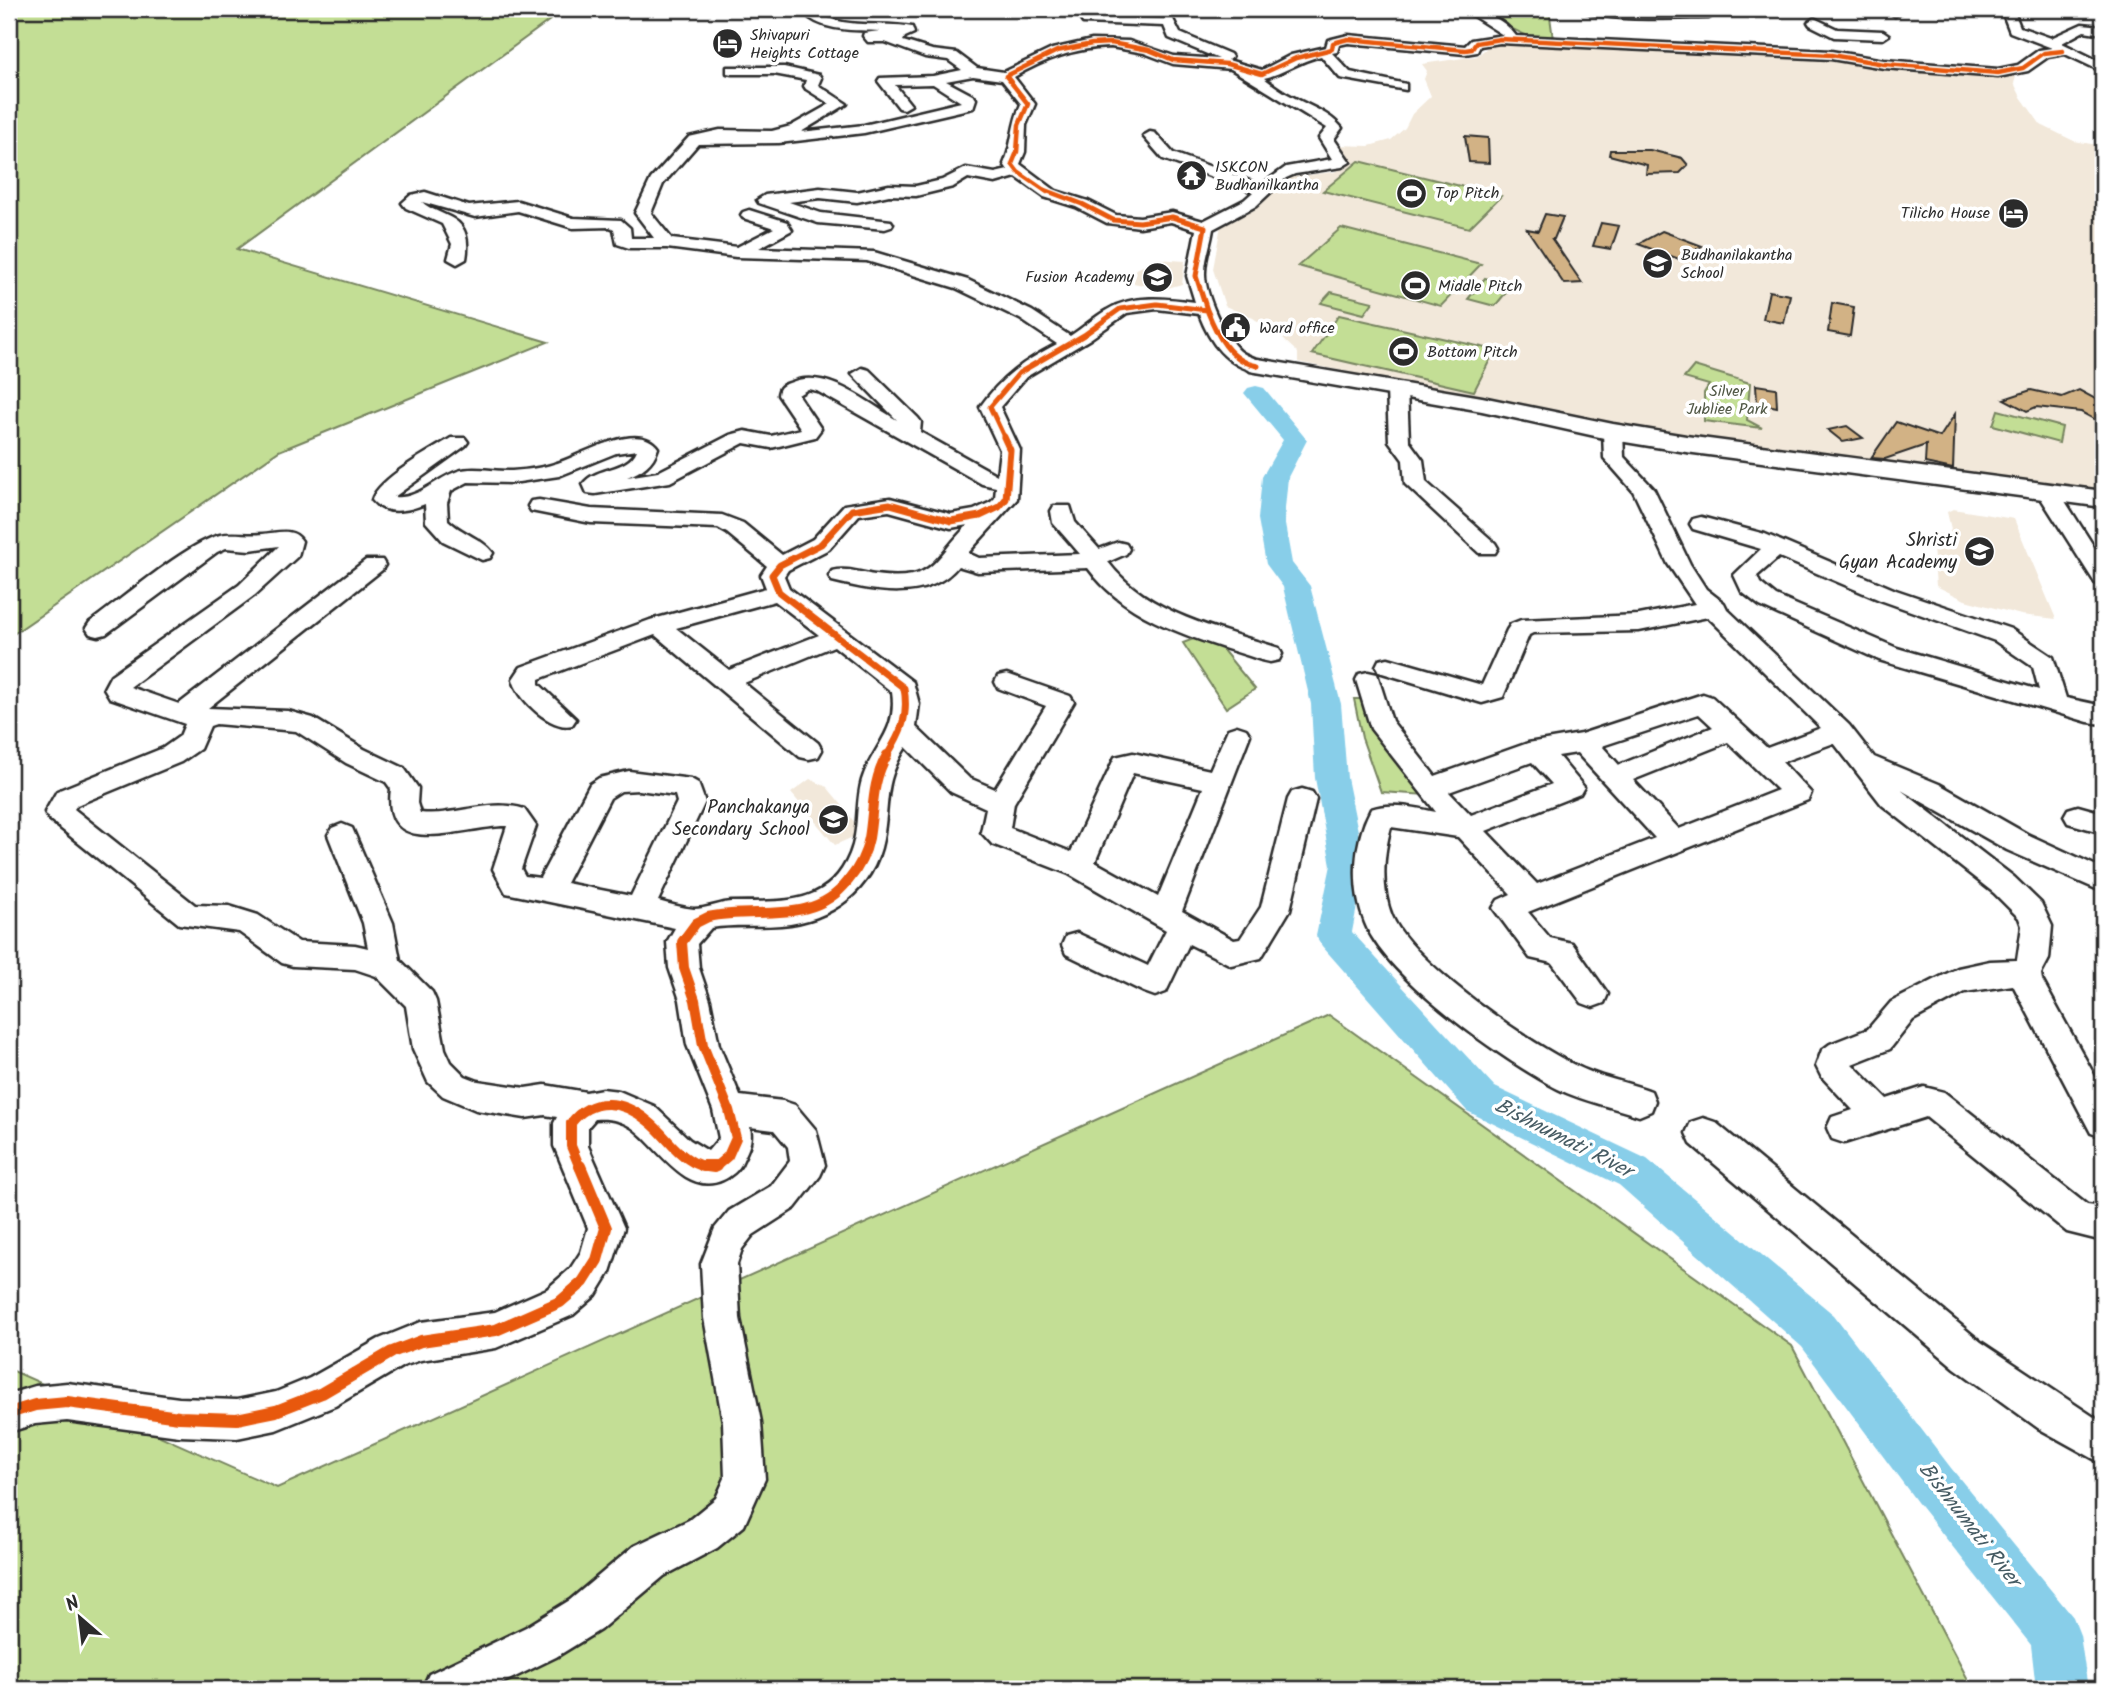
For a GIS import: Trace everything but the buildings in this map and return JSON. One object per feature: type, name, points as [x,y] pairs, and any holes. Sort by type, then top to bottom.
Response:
[{"type":"main road","points":[[1258,366],[1397,389],[1613,432],[1818,463],[2103,499]]},
{"type":"street","points":[[813,9],[810,13],[820,20],[907,30],[908,33],[869,36],[873,39],[899,38],[891,41],[930,54],[952,56],[973,72]]},
{"type":"street","points":[[1468,9],[1506,29],[1512,39]]},
{"type":"street","points":[[1587,9],[1627,14],[1709,11],[1712,21],[1745,51]]},
{"type":"street","points":[[2007,9],[2015,29],[2103,68]]},
{"type":"street","points":[[1801,11],[1833,24]]},
{"type":"street","points":[[1006,76],[1028,104],[1019,125],[1017,152],[1012,164],[1018,172],[1050,194],[1082,204],[1113,220],[1140,222],[1172,218],[1205,227],[1250,203],[1281,175],[1291,170],[1342,162],[1328,145],[1326,138],[1335,128],[1319,113],[1282,96],[1216,53],[1174,35],[1168,22],[1085,14],[1086,29],[1098,43]]},
{"type":"street","points":[[1814,22],[1883,35]]},
{"type":"street","points":[[1831,55],[1828,45],[1833,24]]},
{"type":"street","points":[[1385,43],[1398,26]]},
{"type":"street","points":[[904,105],[876,75],[937,80],[973,72],[1006,76],[1054,51],[1074,44],[1098,43],[1149,50],[1175,60],[1268,73],[1294,59],[1324,52],[1339,40],[1465,51],[1486,40],[1512,39],[1831,55],[1884,64],[1998,73],[2015,71],[2036,63],[2044,53],[2058,47],[2078,28],[2095,27],[2103,30]]},
{"type":"street","points":[[1030,44],[1054,51]]},
{"type":"street","points":[[1324,52],[1345,75],[1401,87]]},
{"type":"street","points":[[667,243],[643,214],[645,204],[657,178],[694,140],[720,134],[772,135],[796,129],[840,104],[811,86],[814,78],[802,73],[792,74],[775,68],[732,70]]},
{"type":"street","points":[[694,140],[779,139],[864,129],[968,105],[969,99],[937,80]]},
{"type":"street","points":[[1150,136],[1168,156],[1264,191]]},
{"type":"street","points":[[885,224],[818,218],[765,200],[820,193],[857,197],[889,190],[916,191],[947,184],[966,173],[995,178],[1018,172]]},
{"type":"street","points":[[457,259],[460,244],[449,221],[410,203],[427,195],[465,211],[518,206],[552,218],[583,224],[619,225],[623,240],[629,243],[667,243],[736,252],[795,251],[887,260],[962,284],[1026,315],[1062,348]]},
{"type":"street","points":[[736,252],[784,230],[781,225],[749,215]]},
{"type":"street","points":[[1205,227],[1203,248],[1195,272],[1195,287],[1222,340],[1237,359],[1245,365],[1258,366]]},
{"type":"street","points":[[840,576],[873,583],[931,578],[956,554],[959,546],[1003,495],[1010,450],[990,407],[1013,377],[1028,364],[1062,348],[1125,308],[1155,304],[1208,310]]},
{"type":"street","points":[[989,315],[1062,348]]},
{"type":"street","points":[[862,374],[911,422],[911,436]]},
{"type":"street","points":[[458,442],[399,482],[384,495],[383,500],[388,504],[403,504],[421,499],[464,476],[512,477],[559,470],[611,448],[642,443],[648,449],[647,457],[640,464],[598,480],[595,488],[663,478],[737,439],[746,437],[760,442],[771,442],[808,433],[811,429],[809,425],[788,396],[788,390],[806,383],[823,386],[989,480],[1003,495]]},
{"type":"street","points":[[1397,389],[1399,441],[1413,460],[1416,484],[1487,548]]},
{"type":"street","points":[[1613,432],[1614,458],[1643,489],[1698,594],[1716,608],[1840,731],[1892,798],[2004,885],[2031,911],[2036,926],[2034,959],[2025,972],[2027,982],[2103,1122]]},
{"type":"street","points":[[441,488],[436,503],[437,522],[451,536],[482,553]]},
{"type":"street","points":[[2048,492],[2103,578]]},
{"type":"street","points":[[563,719],[527,688],[525,679],[530,673],[780,579],[821,544],[852,510],[890,504],[951,521],[980,516],[1003,495]]},
{"type":"street","points":[[98,628],[217,543],[286,538],[291,541],[290,551],[247,590],[120,681],[117,688],[119,692],[191,717],[214,715],[288,720],[304,724],[355,756],[395,775],[405,788],[403,803],[406,819],[416,826],[476,817],[514,816],[522,826],[507,869],[516,885],[698,921],[721,915],[782,915],[804,912],[822,905],[843,890],[864,854],[871,829],[876,780],[908,719],[904,688],[835,636],[735,527],[722,522],[591,516],[539,506]]},
{"type":"street","points":[[1062,511],[1064,523],[1095,559],[1101,573],[1118,587],[1168,619],[1270,654]]},
{"type":"street","points":[[1701,524],[1757,539],[1888,595],[2003,635],[2044,663],[2055,703]]},
{"type":"street","points":[[1776,547],[1745,575],[1750,587],[1768,601],[1888,654],[2103,715]]},
{"type":"street","points":[[956,554],[961,560],[978,565],[1051,564],[1095,559],[1118,549]]},
{"type":"street","points":[[191,717],[374,565]]},
{"type":"street","points":[[1532,898],[1430,788],[1380,723],[1378,673],[1489,694],[1494,691],[1496,680],[1518,630],[1529,625],[1639,623],[1716,608]]},
{"type":"street","points":[[658,625],[808,750]]},
{"type":"street","points":[[726,681],[835,636]]},
{"type":"street","points":[[1007,682],[1061,702],[1001,803],[995,832],[1079,866],[1231,953],[1250,949],[1275,910],[1302,799]]},
{"type":"street","points":[[1430,788],[1537,750],[1583,743],[1703,703],[1798,793],[1508,908],[1541,949],[1561,953],[1593,994]]},
{"type":"street","points":[[191,717],[191,742],[172,755],[67,798],[59,813],[189,916],[229,918],[248,923],[293,954],[355,957],[386,966],[421,1000],[429,1049],[439,1072],[454,1086],[476,1094],[526,1103],[545,1100],[584,1107],[603,1103],[620,1107],[647,1119],[680,1154],[701,1168],[715,1168],[728,1156],[736,1138],[729,1110],[703,1045],[695,1000],[684,968],[682,942],[698,921]]},
{"type":"street","points":[[903,729],[960,785],[1001,803]]},
{"type":"street","points":[[1614,777],[1732,730]]},
{"type":"street","points":[[1764,759],[1840,731]]},
{"type":"street","points":[[1077,945],[1155,983],[1219,782],[1237,735]]},
{"type":"street","points":[[1583,743],[1675,842]]},
{"type":"street","points":[[1537,750],[1571,787],[1466,828],[1407,817],[1381,816],[1375,835],[1369,882],[1378,922],[1398,948],[1433,984],[1477,1021],[1570,1079],[1639,1101]]},
{"type":"street","points":[[1079,866],[1124,764],[1133,763],[1219,782]]},
{"type":"street","points":[[1867,765],[1929,791],[2017,842],[2103,881]]},
{"type":"street","points":[[548,890],[600,791],[608,784],[628,780],[682,786],[688,790],[691,802],[640,908]]},
{"type":"street","points":[[342,835],[378,923],[386,966]]},
{"type":"street","points":[[1881,1116],[1832,1066],[1833,1060],[1879,1039],[1902,1011],[1958,981],[1990,974],[2025,972]]},
{"type":"street","points":[[1844,1128],[1924,1102],[1932,1102],[2079,1220],[2103,1224]]},
{"type":"street","points":[[9,1413],[35,1405],[67,1402],[179,1417],[237,1419],[263,1414],[322,1393],[392,1352],[421,1341],[496,1330],[560,1302],[583,1282],[597,1260],[606,1228],[571,1146],[571,1123],[584,1107]]},
{"type":"street","points":[[444,1689],[541,1642],[584,1615],[649,1561],[703,1534],[730,1512],[745,1479],[742,1422],[722,1318],[719,1264],[727,1240],[741,1223],[783,1197],[808,1165],[804,1141],[783,1116],[729,1110]]},
{"type":"street","points":[[1703,1133],[1968,1355],[2052,1414],[2103,1445]]},
{"type":"shaded area","name":"Budhanilakantha School","points":[[1506,43],[1844,58],[2008,74],[2016,77],[2014,83],[2021,97],[2041,125],[2074,141],[2103,146],[2103,493],[1950,476],[1668,437],[1298,362],[1298,353],[1282,338],[1253,318],[1225,306],[1213,269],[1221,225],[1248,211],[1292,177],[1334,172],[1349,165],[1336,145],[1369,146],[1391,140],[1405,128],[1412,114],[1431,96],[1424,79],[1427,71],[1422,64],[1477,56],[1488,47]]},
{"type":"shaded area","name":"Fusion Academy","points":[[1158,259],[1185,261],[1182,284],[1164,289],[1133,283],[1130,272]]},
{"type":"shaded area","name":"Shristi Gyan Academy","points":[[1953,509],[2014,519],[2056,619],[2021,615],[1965,600],[1936,586],[1932,534],[1949,534],[1951,529],[1947,512]]},
{"type":"shaded area","name":"Panchakanya Secondary School","points":[[810,779],[827,787],[862,833],[835,845],[791,793]]},
{"type":"green space","points":[[9,9],[565,9],[237,249],[548,342],[279,451],[9,637]]},
{"type":"green space","points":[[1470,9],[1549,9],[1553,39],[1534,39]]},
{"type":"green space","name":"Top Pitch","points":[[1359,161],[1501,196],[1469,228],[1323,191]]},
{"type":"green space","name":"Middle Pitch","points":[[1341,228],[1481,264],[1441,306],[1298,266]]},
{"type":"green space","points":[[1485,278],[1512,285],[1495,306],[1468,299]]},
{"type":"green space","points":[[1331,292],[1373,302],[1364,314],[1321,303]]},
{"type":"green space","name":"Bottom Pitch","points":[[1339,315],[1495,350],[1474,391],[1312,354]]},
{"type":"green space","name":"Silver Jubliee Park","points":[[1694,366],[1750,383],[1747,420],[1762,428],[1704,421],[1704,393],[1709,385],[1684,378]]},
{"type":"green space","points":[[1998,410],[2062,427],[2059,443],[1993,425]]},
{"type":"green space","points":[[1209,633],[1255,689],[1226,708],[1183,643]]},
{"type":"green space","points":[[1354,699],[1370,699],[1426,795],[1381,792],[1362,738]]},
{"type":"green space","points":[[1329,1015],[1792,1346],[1973,1689],[9,1689],[9,1369],[277,1488]]},
{"type":"waterway","name":"Bishnumati River","points":[[1256,393],[1295,440],[1275,477],[1271,519],[1279,564],[1296,586],[1326,704],[1331,778],[1348,865],[1334,936],[1481,1099],[1633,1172],[1818,1331],[1934,1485],[2055,1635],[2062,1689]]},
{"type":"cycle path","points":[[1207,310],[1196,276],[1205,227],[1172,217],[1140,222],[1113,220],[1082,204],[1050,194],[1018,172],[1012,164],[1017,152],[1019,125],[1028,104],[1006,76],[1057,51],[1074,46],[1111,43],[1149,50],[1173,60],[1227,64],[1262,74],[1296,58],[1332,49],[1333,43],[1348,39],[1465,50],[1472,49],[1476,43],[1500,39],[1831,55],[1884,64],[1998,73],[2023,68],[2044,53],[2063,51]]},
{"type":"cycle path","points":[[9,1413],[35,1405],[67,1402],[179,1417],[237,1419],[276,1411],[322,1393],[392,1352],[421,1341],[496,1330],[560,1302],[583,1282],[597,1260],[606,1228],[571,1146],[571,1123],[586,1107],[610,1104],[636,1112],[649,1121],[685,1158],[694,1163],[714,1168],[728,1156],[736,1138],[729,1110],[703,1045],[695,1000],[684,968],[682,942],[696,923],[708,917],[798,911],[829,900],[842,889],[854,875],[864,855],[869,837],[875,781],[903,728],[907,704],[904,688],[779,592],[772,575],[780,565],[821,544],[852,510],[890,504],[951,521],[980,516],[999,507],[1006,499],[1010,450],[990,407],[1019,373],[1084,335],[1120,309],[1157,304],[1207,310],[1220,338],[1232,354],[1248,364],[1258,366]]},
{"type":"place","name":"Shivapuri Heights Cottage","points":[[727,44]]},
{"type":"place","name":"ISKCON Budhanilkantha","points":[[1192,176]]},
{"type":"place","name":"Top Pitch","points":[[1412,193]]},
{"type":"place","name":"Tilicho House","points":[[2013,213]]},
{"type":"place","name":"Budhanilakantha School","points":[[1658,264]]},
{"type":"place","name":"Fusion Academy","points":[[1157,277]]},
{"type":"place","name":"Middle Pitch","points":[[1415,286]]},
{"type":"place","name":"Ward office","points":[[1236,328]]},
{"type":"place","name":"Bottom Pitch","points":[[1404,352]]},
{"type":"place","name":"Shristi Gyan Academy","points":[[1980,552]]},
{"type":"place","name":"Panchakanya Secondary School","points":[[833,819]]}]
